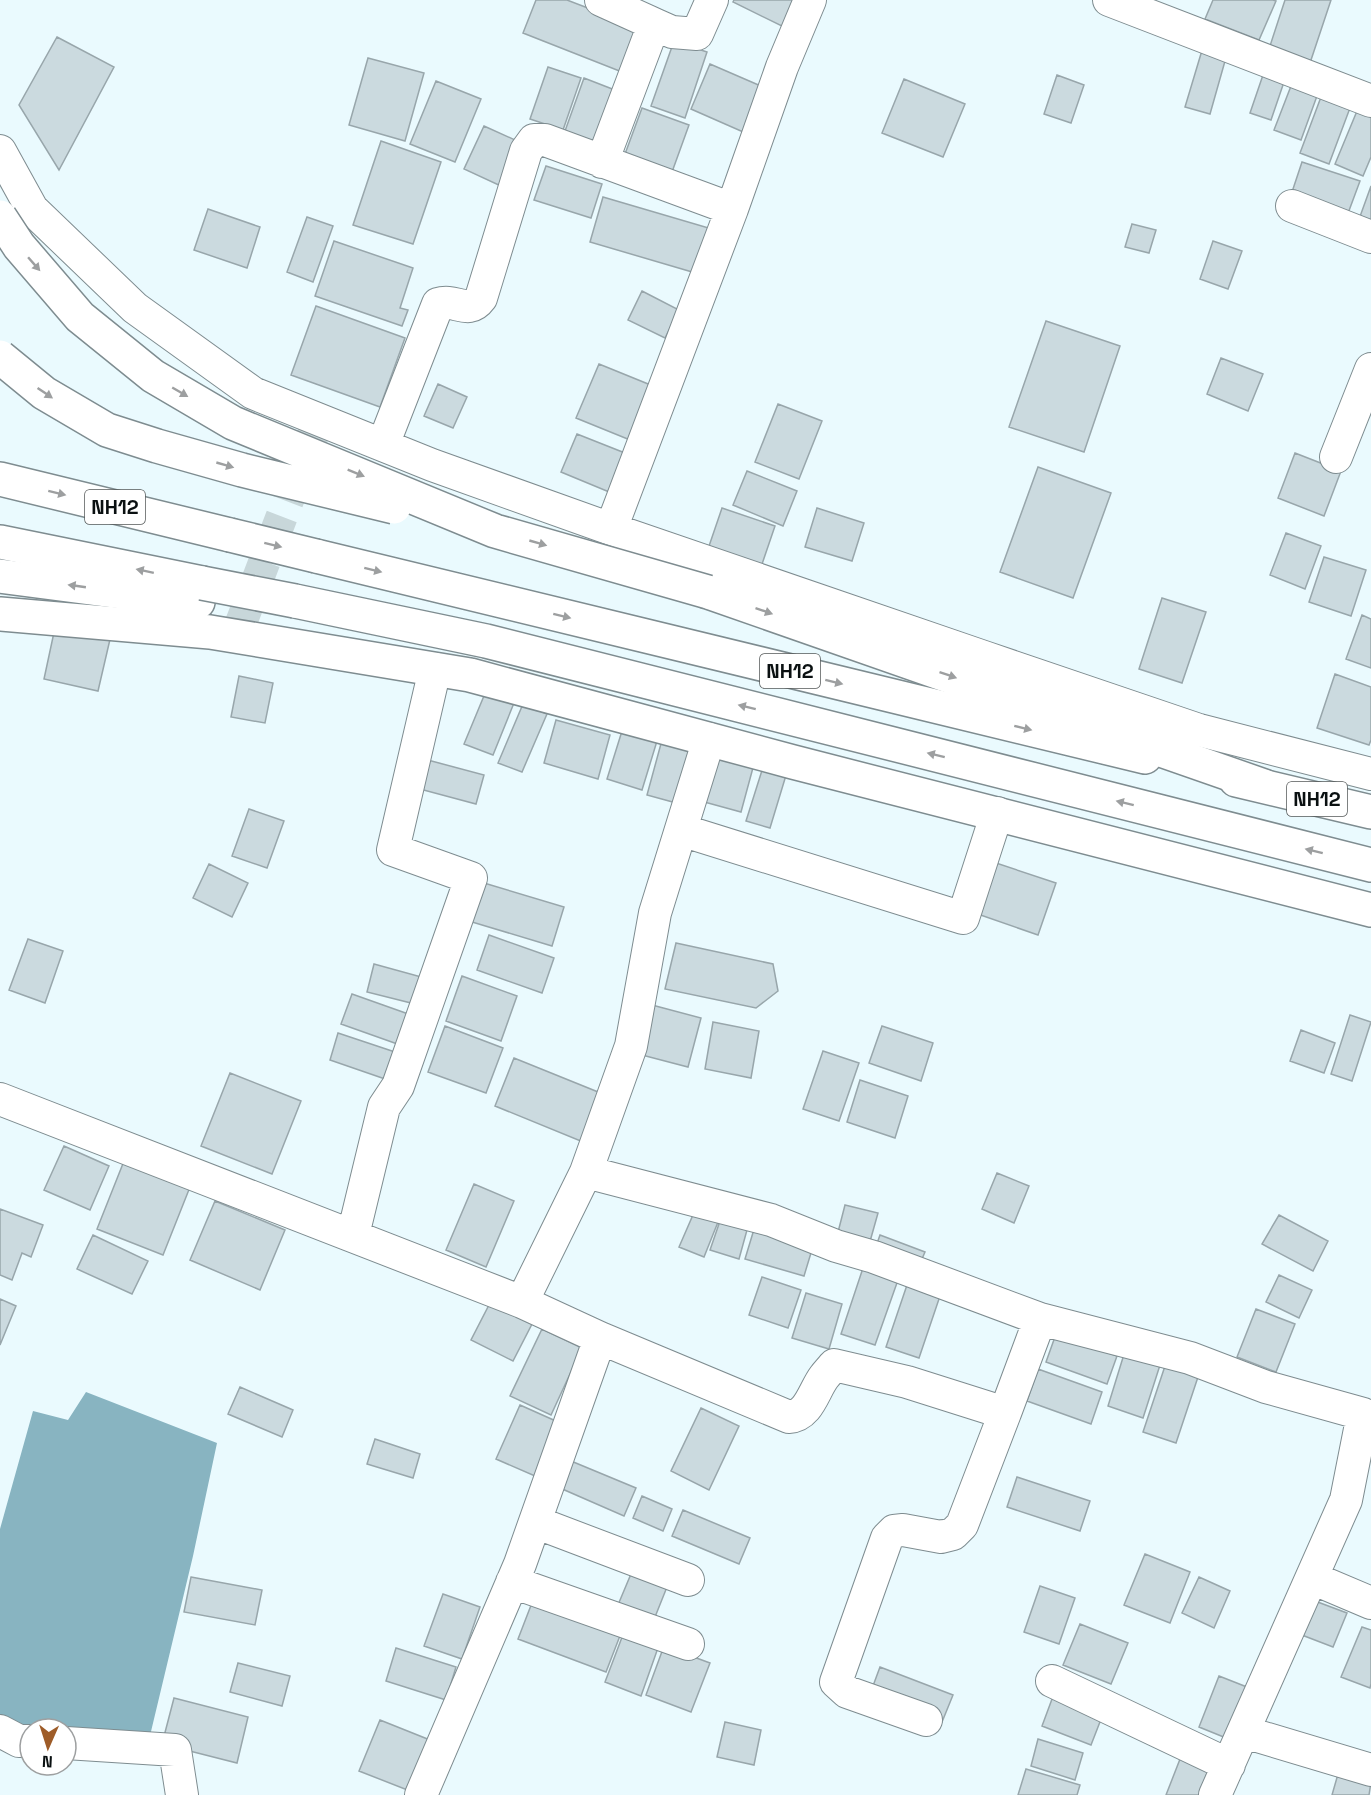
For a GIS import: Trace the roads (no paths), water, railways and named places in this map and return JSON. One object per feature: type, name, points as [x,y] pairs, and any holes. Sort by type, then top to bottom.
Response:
[{"type":"main road","points":[[0,216],[19,246],[81,317],[153,376],[233,423],[495,531]]},
{"type":"main road","points":[[0,357],[44,393],[107,430],[242,470],[495,531],[708,592],[1264,786]]},
{"type":"main road","name":"NH12","points":[[0,479],[1371,812]]},
{"type":"main road","points":[[0,542],[200,592]]},
{"type":"main road","points":[[0,576],[200,592]]},
{"type":"main road","name":"NH12","points":[[200,592],[486,641],[1371,865]]},
{"type":"main road","points":[[0,614],[210,632],[470,675],[1371,910]]},
{"type":"street","points":[[607,1],[672,32],[697,34],[712,0]]},
{"type":"street","points":[[611,529],[732,209],[782,67],[810,0]]},
{"type":"street","points":[[1109,0],[1371,101]]},
{"type":"street","points":[[602,162],[654,24]]},
{"type":"street","points":[[383,445],[438,304],[445,302],[471,307],[482,298],[526,151],[534,140],[545,140],[732,209]]},
{"type":"street","points":[[0,151],[32,209],[135,308],[253,393],[432,465],[611,529],[1199,730],[1371,774]]},
{"type":"street","points":[[1292,206],[1371,237]]},
{"type":"street","points":[[1336,457],[1371,369]]},
{"type":"street","points":[[352,1235],[384,1107],[398,1086],[471,878],[393,850],[435,669]]},
{"type":"street","points":[[522,1302],[586,1172],[631,1046],[655,913],[709,739]]},
{"type":"street","points":[[681,830],[963,918],[996,813]]},
{"type":"street","points":[[2,1105],[352,1235],[522,1302],[600,1338],[789,1417],[796,1417],[805,1410],[824,1377],[834,1365],[907,1382],[1005,1413]]},
{"type":"street","points":[[586,1172],[771,1220],[836,1246],[873,1257],[1040,1319],[1190,1358],[1266,1387],[1363,1414],[1346,1500],[1215,1795]]},
{"type":"street","points":[[926,1720],[847,1692],[836,1682],[887,1538],[894,1531],[903,1530],[941,1537],[953,1534],[962,1525],[1040,1319]]},
{"type":"street","points":[[421,1795],[512,1582],[600,1338]]},
{"type":"street","points":[[535,1522],[688,1580]]},
{"type":"street","points":[[1312,1578],[1371,1603]]},
{"type":"street","points":[[512,1582],[688,1644]]},
{"type":"street","points":[[1052,1681],[1229,1765]]},
{"type":"street","points":[[0,1731],[18,1740]]},
{"type":"street","points":[[1244,1732],[1371,1770]]},
{"type":"street","points":[[78,1744],[175,1750],[182,1795]]},
{"type":"water","points":[[86,1392],[217,1443],[193,1556],[148,1744],[78,1731],[78,1717],[18,1717],[18,1727],[0,1724],[0,1529],[33,1411],[68,1420]]},
{"type":"tunnel","points":[[236,636],[319,419]]}]
